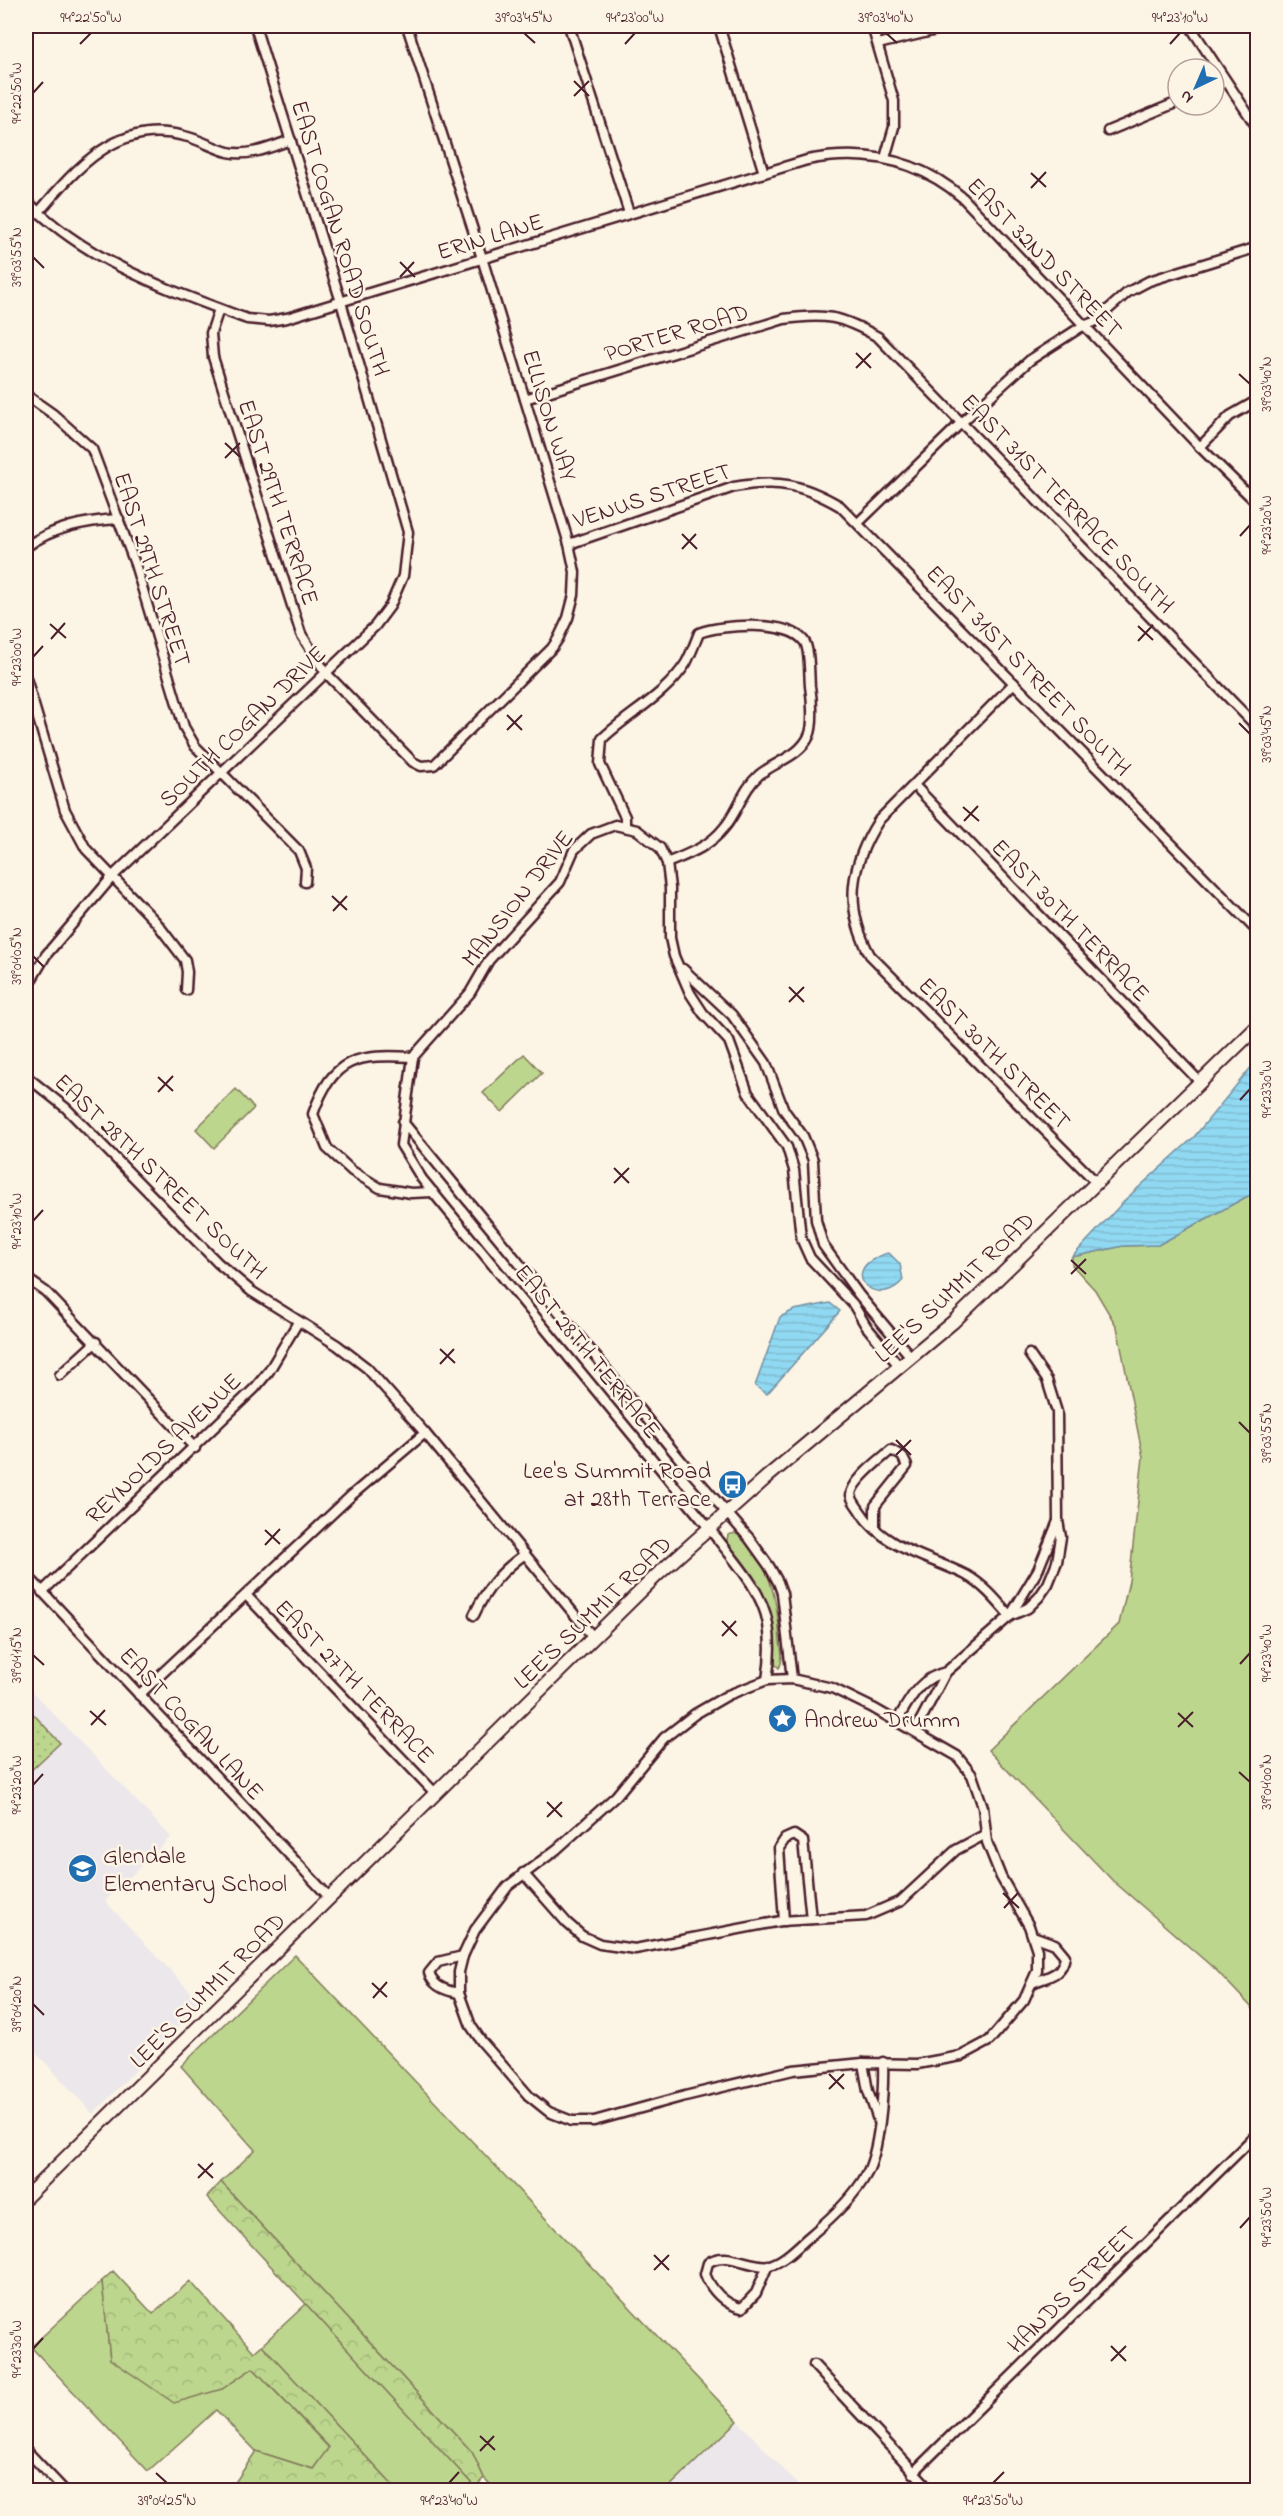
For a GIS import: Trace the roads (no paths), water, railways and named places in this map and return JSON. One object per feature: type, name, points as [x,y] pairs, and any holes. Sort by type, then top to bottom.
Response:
[{"type":"main road","name":"LEE'S SUMMIT ROAD","points":[[26,2197],[657,1575],[726,1513],[953,1322],[1257,1026]]},
{"type":"street","name":"EAST COGAN ROAD SOUTH","points":[[255,26],[341,302],[388,463]]},
{"type":"street","name":"ELLISON WAY","points":[[407,26],[482,258],[569,544],[575,572],[574,595],[568,618],[552,648],[434,765],[424,766]]},
{"type":"street","points":[[569,26],[629,213]]},
{"type":"street","points":[[719,26],[764,173]]},
{"type":"street","points":[[872,26],[894,101],[895,113],[885,158]]},
{"type":"street","points":[[878,44],[953,26]]},
{"type":"street","points":[[1190,26],[1210,57]]},
{"type":"street","points":[[1226,82],[1257,129]]},
{"type":"street","points":[[1108,131],[1166,107]]},
{"type":"street","points":[[38,213],[62,183],[95,154],[132,135],[154,132],[173,133],[228,152],[240,153],[269,148],[291,140]]},
{"type":"street","name":"ERIN LANE","points":[[26,200],[70,239],[110,264],[219,309],[247,319],[269,321],[341,302],[764,173],[831,156],[885,158]]},
{"type":"street","name":"EAST 32ND STREET","points":[[885,158],[926,172],[953,189],[1257,504]]},
{"type":"street","points":[[858,523],[1030,360],[1094,322],[1128,292],[1139,285],[1257,247]]},
{"type":"street","name":"EAST 29TH TERRACE","points":[[219,309],[211,333],[213,357],[301,634],[326,673],[413,762],[424,766]]},
{"type":"street","name":"PORTER ROAD","points":[[525,399],[784,319],[817,315],[841,319]]},
{"type":"street","name":"EAST 31ST TERRACE SOUTH","points":[[841,319],[878,337],[1257,728]]},
{"type":"street","name":"EAST 29TH STREET","points":[[26,395],[53,414],[92,449],[135,564],[184,726],[195,746],[299,852],[306,868],[305,882]]},
{"type":"street","points":[[1200,447],[1230,416],[1257,400]]},
{"type":"street","name":"SOUTH COGAN DRIVE","points":[[26,989],[46,956],[112,876],[375,626],[390,606],[403,576],[408,532],[388,463]]},
{"type":"street","name":"EAST 31ST STREET SOUTH","points":[[748,484],[758,482],[789,484],[813,491],[840,506],[1257,932]]},
{"type":"street","name":"VENUS STREET","points":[[569,544],[748,484]]},
{"type":"street","points":[[26,547],[52,532],[74,525],[119,519]]},
{"type":"street","points":[[666,863],[706,846],[726,827],[744,792],[759,775],[795,754],[810,735],[812,701],[806,643],[797,634],[778,627],[712,628],[699,633],[686,662],[672,681],[649,702],[624,719],[602,740],[600,764],[625,817],[625,827],[637,830],[660,848],[666,863],[670,888],[670,938],[674,956],[690,993],[703,1013],[729,1041],[748,1093],[787,1147],[794,1170],[801,1238],[810,1258],[853,1304],[867,1326],[900,1367]]},
{"type":"street","points":[[26,678],[65,810],[86,849],[156,922],[185,960],[188,972],[186,990]]},
{"type":"street","name":"EAST 30TH STREET","points":[[1014,683],[879,820],[865,841],[858,858],[854,877],[853,902],[858,926],[870,956],[1096,1182]]},
{"type":"street","name":"EAST 30TH TERRACE","points":[[914,784],[1200,1082]]},
{"type":"street","name":"MANSION DRIVE","points":[[413,1057],[470,993],[489,960],[560,882],[574,850],[591,834],[615,825],[625,827]]},
{"type":"street","points":[[674,956],[684,971],[732,1015],[766,1063],[784,1110],[803,1136],[813,1160],[816,1220],[823,1245],[859,1295],[911,1357]]},
{"type":"street","points":[[413,1057],[362,1058],[343,1065],[322,1090],[313,1114],[327,1148],[352,1171],[380,1188],[411,1193],[434,1192]]},
{"type":"street","name":"EAST 28TH TERRACE","points":[[413,1057],[401,1145],[422,1179],[709,1528],[760,1599],[768,1623],[767,1680]]},
{"type":"street","name":"EAST 28TH STREET SOUTH","points":[[26,1076],[66,1108],[218,1263],[251,1291],[338,1345],[367,1368],[425,1433],[594,1638]]},
{"type":"street","name":"EAST 28TH TERRACE","points":[[403,1122],[759,1551],[778,1582],[785,1617],[792,1679]]},
{"type":"street","points":[[26,1278],[46,1292],[96,1342],[195,1448]]},
{"type":"street","name":"REYNOLDS AVENUE","points":[[42,1592],[195,1448],[255,1388],[269,1371],[298,1322]]},
{"type":"street","points":[[60,1375],[96,1342]]},
{"type":"street","points":[[897,1721],[916,1689],[927,1680],[946,1672],[1010,1616],[1028,1608],[1048,1584],[1057,1562],[1061,1536],[1058,1521],[1057,1412],[1047,1380],[1029,1354]]},
{"type":"street","points":[[139,1695],[352,1495],[425,1433]]},
{"type":"street","points":[[875,1528],[875,1506],[907,1466],[902,1456],[891,1450],[861,1478],[852,1491],[853,1500],[865,1518],[875,1528],[908,1551],[966,1575],[979,1584],[1010,1616]]},
{"type":"street","points":[[1010,1616],[1038,1570],[1058,1521]]},
{"type":"street","points":[[474,1615],[493,1582],[525,1554]]},
{"type":"street","name":"EAST COGAN LANE","points":[[26,1574],[330,1898]]},
{"type":"street","name":"EAST 27TH TERRACE","points":[[246,1595],[436,1794]]},
{"type":"street","points":[[915,1731],[946,1672]]},
{"type":"street","points":[[792,1679],[832,1688],[897,1721],[957,1756],[972,1775],[983,1807],[987,1842],[1001,1877],[1029,1926],[1037,1950],[1037,1971],[1024,2000],[989,2042],[961,2056],[917,2064],[883,2062],[793,2070],[594,2121],[572,2121],[549,2112],[529,2096],[471,2026],[459,1993],[459,1972],[463,1956],[475,1930],[507,1886],[557,1849],[616,1796],[664,1738],[695,1714],[728,1695],[767,1680],[792,1679]]},
{"type":"street","points":[[523,1873],[567,1923],[582,1936],[600,1944],[636,1949],[784,1921],[866,1916],[901,1901],[956,1850],[986,1834]]},
{"type":"street","points":[[784,1921],[780,1848],[785,1839],[794,1835],[803,1841],[811,1919]]},
{"type":"street","points":[[1032,1936],[1055,1944],[1065,1956],[1063,1966],[1058,1972],[1032,1983]]},
{"type":"street","points":[[459,1993],[447,1991],[437,1985],[430,1978],[429,1973],[438,1962],[463,1956]]},
{"type":"street","points":[[768,2265],[756,2293],[742,2308],[730,2306],[705,2274],[708,2263],[716,2258],[768,2265],[786,2256],[831,2218],[866,2175],[872,2159],[884,2092],[883,2062]]},
{"type":"street","points":[[863,2063],[868,2091],[878,2120]]},
{"type":"street","name":"HANDS STREET","points":[[913,2473],[1257,2133]]},
{"type":"street","points":[[814,2365],[931,2490]]},
{"type":"street","points":[[26,2450],[64,2490]]},
{"type":"water","points":[[1257,1060],[1257,1193],[1158,1245],[1123,1246],[1072,1257],[1127,1198],[1194,1137]]},
{"type":"water","points":[[889,1253],[900,1264],[903,1280],[894,1288],[875,1291],[863,1282],[861,1275],[864,1267],[872,1260]]},
{"type":"water","points":[[830,1303],[840,1311],[767,1394],[755,1386],[780,1317],[794,1310]]},
{"type":"place","name":"Lee's Summit Road at 28th Terrace","points":[[732,1484]]},
{"type":"place","name":"Andrew Drumm","points":[[783,1719]]},
{"type":"place","name":"Glendale Elementary School","points":[[82,1869]]}]
